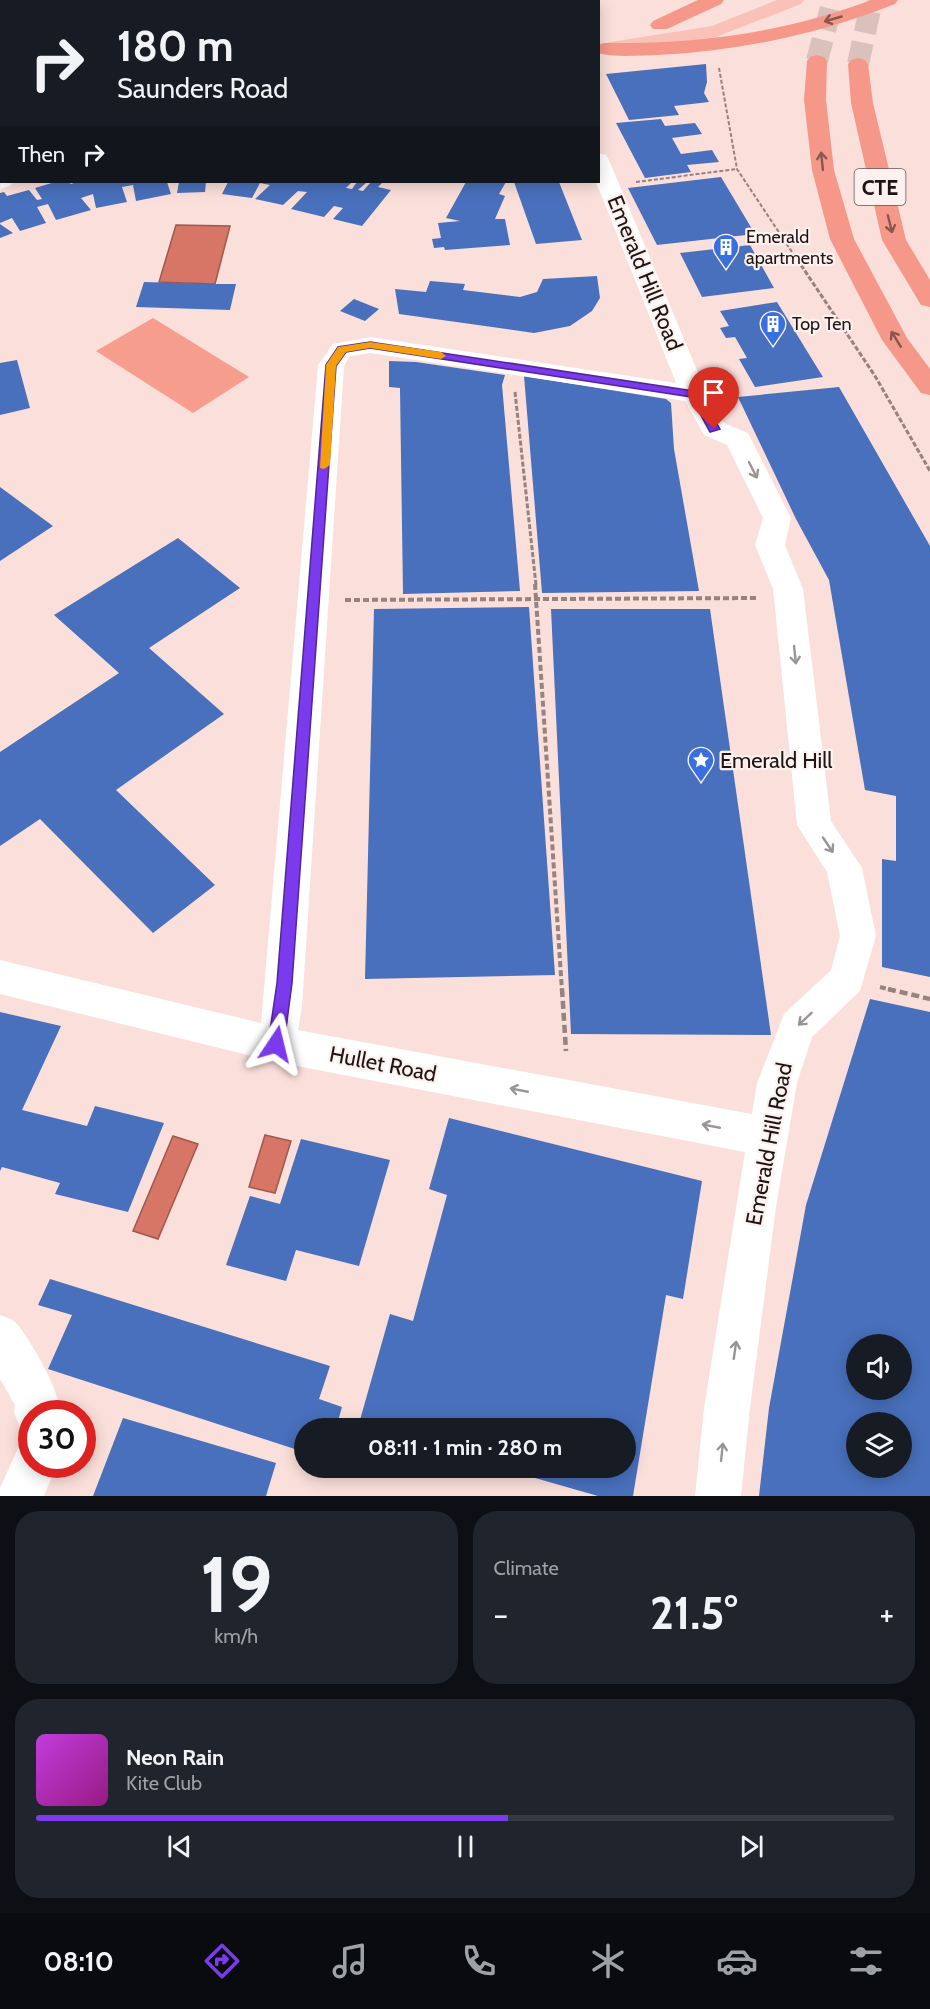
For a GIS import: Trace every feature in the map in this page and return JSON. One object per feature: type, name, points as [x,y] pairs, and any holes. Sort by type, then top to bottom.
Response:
[{"type":"highway","points":[[660,25],[714,0]]},
{"type":"highway","points":[[601,45],[641,50],[730,42],[805,27],[888,0]]},
{"type":"highway","name":"CTE","points":[[817,61],[815,100],[823,171],[842,239],[896,340],[930,387]]},
{"type":"highway","name":"CTE","points":[[858,64],[862,103],[894,240],[930,300]]},
{"type":"main road","points":[[601,45],[660,25],[698,0]]},
{"type":"main road","points":[[601,45],[716,31],[794,0]]},
{"type":"street","name":"Emerald Hill Road","points":[[600,165],[644,267],[694,394],[714,429],[738,439],[777,518],[770,545],[789,598],[814,825],[844,868],[858,936],[848,979],[797,1026],[777,1083],[755,1207],[728,1396],[718,1496]]},
{"type":"street","points":[[644,267],[666,271],[678,291],[681,303],[663,316]]},
{"type":"street","points":[[276,1044],[283,1006],[331,365],[342,350],[370,345],[694,394]]},
{"type":"street","name":"Hullet Road","points":[[0,977],[276,1044],[768,1137]]},
{"type":"street","points":[[0,1337],[37,1400]]},
{"type":"street","points":[[20,1496],[28,1478]]},
{"type":"path","points":[[718,63],[736,170],[875,376],[930,471]]},
{"type":"path","points":[[608,185],[736,170]]},
{"type":"path","points":[[513,367],[537,599],[566,1051]]},
{"type":"path","points":[[314,600],[789,598]]},
{"type":"path","points":[[848,979],[930,999]]},
{"type":"shaded area","points":[[176,225],[230,226],[215,284],[159,282]]},
{"type":"shaded area","points":[[153,318],[249,377],[193,413],[96,351]]},
{"type":"shaded area","points":[[265,1135],[291,1141],[275,1193],[249,1187]]},
{"type":"shaded area","points":[[173,1136],[198,1144],[158,1239],[133,1231]]},
{"type":"building","points":[[706,64],[707,82],[704,93],[709,102],[674,106],[679,115],[629,120],[606,74]]},
{"type":"building","points":[[661,119],[665,126],[695,123],[702,134],[672,138],[681,154],[712,150],[719,162],[687,165],[691,172],[645,178],[616,123]]},
{"type":"building","points":[[721,177],[755,234],[657,245],[628,188]]},
{"type":"building","points":[[52,183],[167,183],[171,194],[136,201],[133,185],[122,187],[127,202],[96,208],[93,194],[81,198],[91,210],[56,220],[48,204],[37,207],[46,223],[20,231],[12,218],[0,223],[0,193],[4,192],[7,196],[29,190],[37,200],[42,199],[35,188]]},
{"type":"building","points":[[179,183],[206,183],[205,192],[177,193]]},
{"type":"building","points":[[228,183],[260,183],[252,198],[222,194]]},
{"type":"building","points":[[260,183],[351,183],[346,188],[352,189],[356,183],[366,183],[358,190],[363,191],[370,183],[382,183],[378,187],[391,190],[362,226],[333,219],[343,208],[334,206],[324,217],[291,209],[307,192],[298,191],[283,205],[255,199],[270,185]]},
{"type":"building","points":[[465,183],[505,183],[499,194],[505,196],[495,219],[505,219],[510,245],[445,250],[444,247],[434,248],[432,239],[441,238],[438,223],[460,221],[446,218]]},
{"type":"building","points":[[514,183],[559,183],[582,240],[536,244]]},
{"type":"building","points":[[0,224],[13,233],[0,238]]},
{"type":"building","name":"Emerald apartments","points":[[750,245],[774,288],[702,297],[680,253]]},
{"type":"building","points":[[597,276],[600,298],[592,311],[570,326],[534,333],[399,314],[395,289],[426,292],[430,281],[465,284],[463,290],[520,297],[537,292],[543,279]]},
{"type":"building","points":[[144,282],[236,284],[230,310],[136,307]]},
{"type":"building","points":[[354,299],[379,309],[365,321],[340,311]]},
{"type":"building","name":"Top Ten","points":[[777,302],[823,377],[755,387],[739,359],[747,358],[735,337],[726,338],[720,328],[729,326],[720,311]]},
{"type":"building","points":[[17,360],[30,408],[0,415],[0,363]]},
{"type":"building","points":[[389,361],[416,362],[505,375],[502,385],[520,591],[403,594],[400,388],[389,387]]},
{"type":"building","points":[[524,376],[666,399],[671,403],[674,449],[699,591],[542,593]]},
{"type":"building","points":[[839,387],[930,546],[930,977],[882,967],[882,859],[896,861],[896,796],[865,790],[829,580],[796,519],[738,397]]},
{"type":"building","points":[[0,487],[53,526],[0,561]]},
{"type":"building","points":[[178,538],[240,588],[149,648],[224,714],[116,790],[215,885],[153,933],[40,819],[0,846],[0,752],[119,673],[54,615]]},
{"type":"building","points":[[529,607],[555,975],[365,979],[374,609]]},
{"type":"building","points":[[551,609],[710,609],[771,1035],[571,1034]]},
{"type":"building","points":[[870,999],[930,1012],[930,1496],[759,1496],[769,1408],[806,1205]]},
{"type":"building","points":[[0,1012],[61,1026],[22,1110],[87,1126],[95,1106],[164,1123],[128,1212],[55,1194],[60,1183],[2,1167],[0,1171]]},
{"type":"building","points":[[449,1118],[702,1181],[683,1299],[666,1295],[636,1478],[636,1418],[361,1418],[390,1314],[413,1321],[447,1195],[429,1189]]},
{"type":"building","points":[[301,1139],[390,1160],[359,1266],[296,1250],[286,1281],[226,1265],[250,1196],[280,1204]]},
{"type":"building","points":[[50,1279],[330,1366],[319,1399],[342,1407],[339,1418],[294,1418],[294,1449],[48,1369],[72,1315],[38,1305]]},
{"type":"building","points":[[123,1418],[276,1463],[266,1496],[93,1496]]},
{"type":"building","points":[[535,1478],[636,1478],[633,1496],[598,1496]]},
{"type":"tunnel","points":[[817,61],[833,0]]},
{"type":"tunnel","points":[[858,64],[872,0]]},
{"type":"slow traffic","points":[[324,465],[331,365],[342,350],[370,345],[441,356]]},
{"type":"place","name":"Emerald apartments","points":[[726,270]]},
{"type":"place","name":"Top Ten","points":[[773,347]]},
{"type":"place","name":"Emerald Hill","points":[[701,783]]},
{"type":"route","points":[[276,1044],[285,983],[331,365],[342,350],[370,345],[694,394],[714,429]]}]
